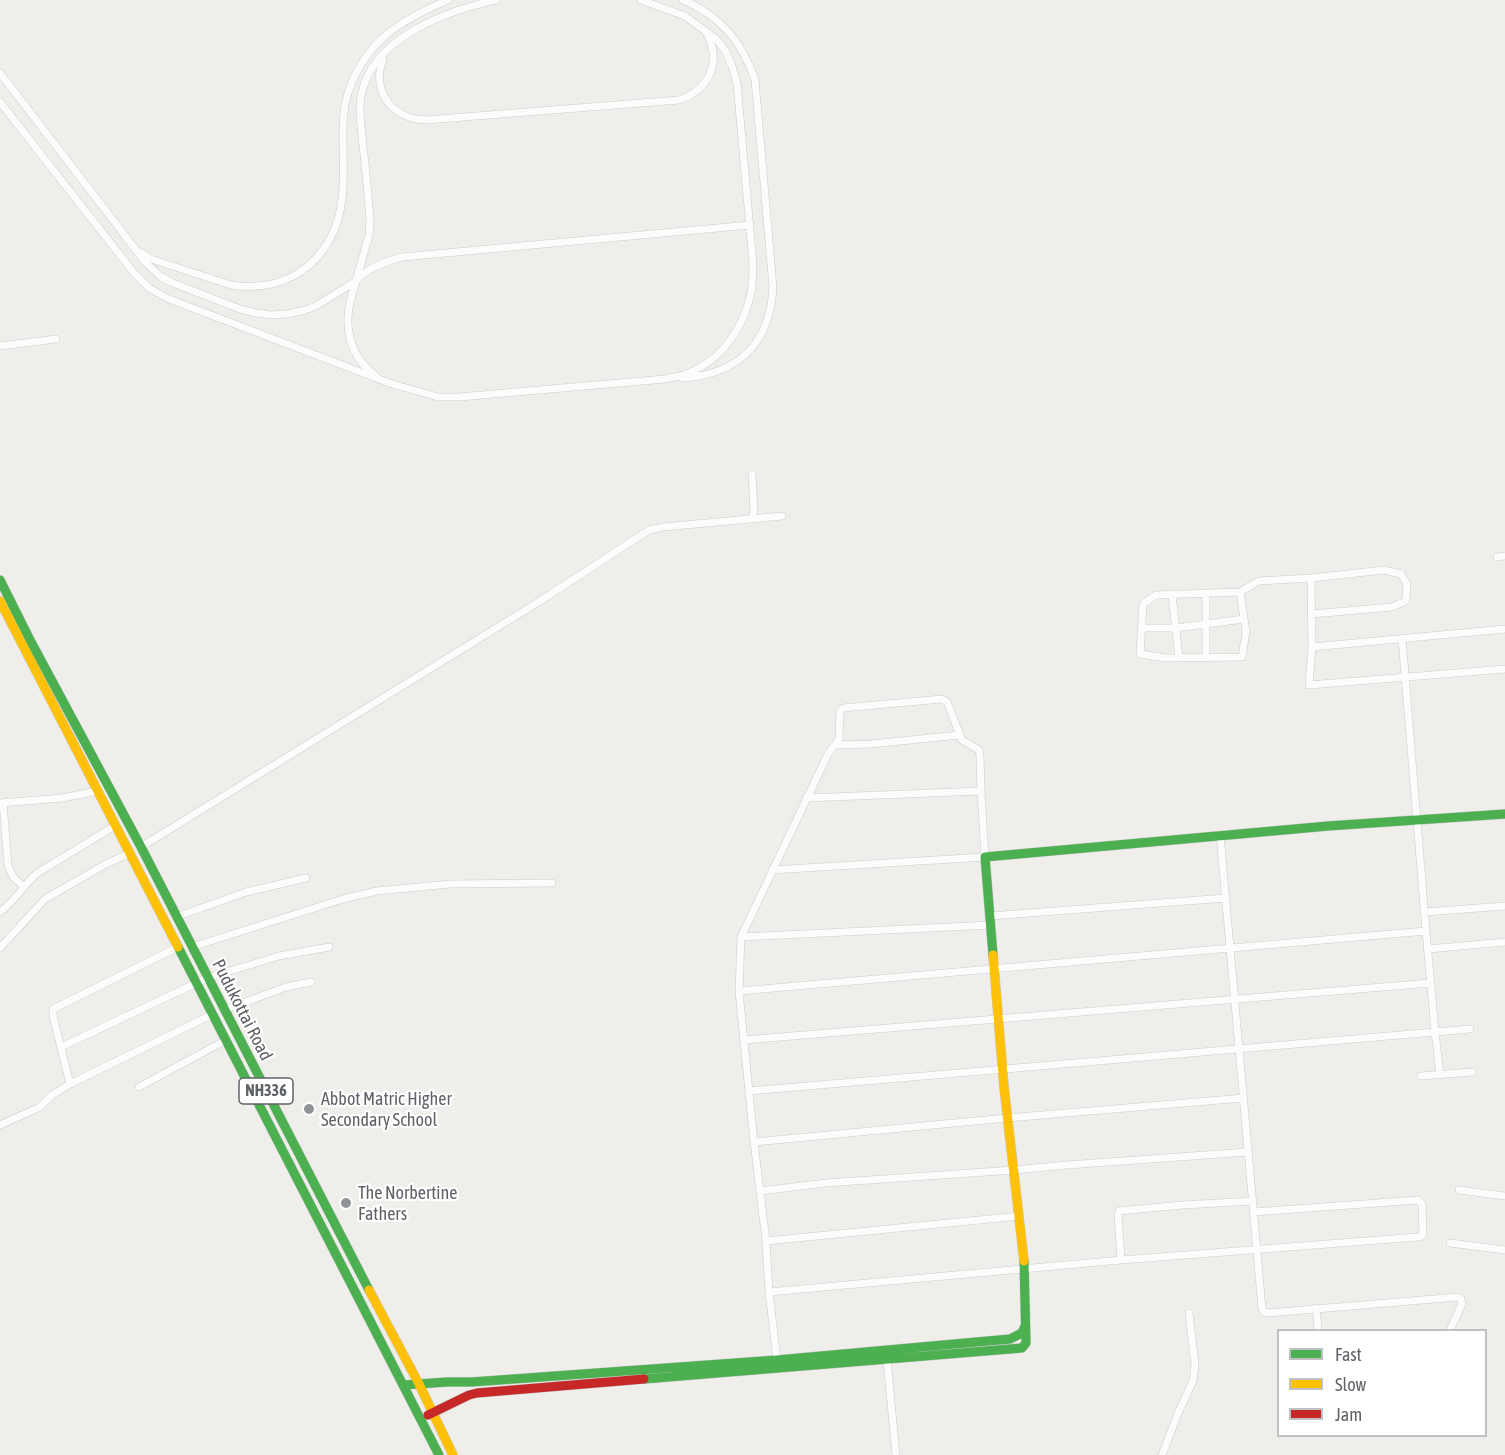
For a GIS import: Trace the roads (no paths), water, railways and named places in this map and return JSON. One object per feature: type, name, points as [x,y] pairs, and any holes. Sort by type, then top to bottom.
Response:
[{"type":"main road","name":"Pudukottai Road","points":[[0,580],[141,847],[419,1384],[453,1455]]},
{"type":"main road","name":"Pudukottai Road","points":[[0,601],[439,1455]]},
{"type":"main road","points":[[404,1385],[883,1361],[1022,1348],[1026,1343],[1025,1269],[1002,1069],[985,857],[1328,826],[1505,814]]},
{"type":"main road","points":[[275,1138],[286,1131]]},
{"type":"main road","points":[[421,1418],[477,1393],[777,1360],[1010,1339],[1022,1333],[1026,1324]]},
{"type":"street","points":[[130,242],[151,259],[244,288],[278,284],[303,270],[321,253],[338,221],[343,196],[344,107],[362,62],[373,46],[394,28],[448,0]]},
{"type":"street","points":[[392,384],[366,368],[355,352],[348,333],[348,312],[369,235],[370,220],[360,116],[364,83],[384,52],[395,42],[428,23],[496,0]]},
{"type":"street","points":[[641,0],[686,16],[704,29],[717,39],[732,66],[737,83],[753,264],[750,301],[731,340],[718,355],[702,366],[665,379]]},
{"type":"street","points":[[0,102],[134,273],[149,288],[169,299],[392,384],[428,395],[448,398],[699,377],[739,359],[752,349],[760,337],[770,312],[773,286],[755,80],[748,60],[726,28],[710,14],[683,0]]},
{"type":"street","points":[[395,42],[386,52],[380,65],[379,79],[383,93],[397,111],[426,120],[679,100],[699,89],[711,70],[713,62],[711,41],[704,29]]},
{"type":"street","points":[[0,72],[146,263],[161,277],[256,313],[287,315],[316,306],[367,273],[402,257],[750,225]]},
{"type":"street","points":[[0,346],[56,339]]},
{"type":"street","points":[[750,519],[754,510],[752,474]]},
{"type":"street","points":[[141,847],[540,601],[649,530],[782,516]]},
{"type":"street","points":[[1240,592],[1246,632],[1242,657],[1166,658],[1140,654],[1143,604],[1156,595],[1240,592],[1259,581],[1384,570],[1401,574],[1407,584],[1406,601],[1392,608],[1312,614]]},
{"type":"street","points":[[1311,578],[1312,647],[1309,685],[1505,669]]},
{"type":"street","points":[[1206,593],[1206,657]]},
{"type":"street","points":[[1172,594],[1179,658]]},
{"type":"street","points":[[1141,628],[1176,628],[1244,619]]},
{"type":"street","points":[[1312,647],[1505,629]]},
{"type":"street","points":[[1402,638],[1440,1075]]},
{"type":"street","points":[[772,870],[985,857],[980,755],[978,750],[962,740],[947,702],[942,699],[843,708],[840,711],[839,740],[828,754],[806,798],[772,870],[741,937],[739,991],[777,1360]]},
{"type":"street","points":[[836,745],[871,744],[960,735]]},
{"type":"street","points":[[23,886],[13,877],[8,865],[2,803],[62,798],[98,791]]},
{"type":"street","points":[[806,798],[981,791]]},
{"type":"street","points":[[0,912],[36,874],[116,825]]},
{"type":"street","points":[[1220,835],[1262,1308],[1268,1313],[1458,1296],[1461,1304],[1450,1329]]},
{"type":"street","points":[[0,948],[45,899],[130,853]]},
{"type":"street","points":[[0,866],[8,865]]},
{"type":"street","points":[[176,917],[246,892],[306,878]]},
{"type":"street","points":[[192,947],[346,898],[377,891],[450,884],[552,883]]},
{"type":"street","points":[[741,937],[990,920],[1226,898]]},
{"type":"street","points":[[1425,912],[1505,906]]},
{"type":"street","points":[[739,991],[1426,931]]},
{"type":"street","points":[[1428,949],[1505,942]]},
{"type":"street","points":[[70,1084],[53,1009],[178,947]]},
{"type":"street","points":[[61,1047],[207,978],[279,956],[329,947]]},
{"type":"street","points":[[224,1010],[286,987],[311,982]]},
{"type":"street","points":[[744,1040],[1431,983]]},
{"type":"street","points":[[0,1125],[40,1107],[52,1095],[70,1084],[213,1014]]},
{"type":"street","points":[[749,1091],[1470,1029]]},
{"type":"street","points":[[139,1087],[227,1040]]},
{"type":"street","points":[[1421,1076],[1472,1072]]},
{"type":"street","points":[[754,1142],[1244,1098]]},
{"type":"street","points":[[760,1191],[1248,1152]]},
{"type":"street","points":[[1459,1190],[1505,1196]]},
{"type":"street","points":[[769,1292],[1422,1236],[1423,1234],[1422,1204],[1414,1200],[1254,1212]]},
{"type":"street","points":[[1122,1260],[1119,1211],[1253,1201]]},
{"type":"street","points":[[766,1241],[1020,1216]]},
{"type":"street","points":[[1450,1243],[1505,1250]]},
{"type":"street","points":[[1316,1308],[1318,1329]]},
{"type":"street","points":[[1162,1455],[1193,1381],[1195,1365],[1189,1313]]},
{"type":"street","points":[[877,1351],[883,1361],[896,1455]]},
{"type":"place","name":"Abbot Matric Higher Secondary School","points":[[309,1109]]},
{"type":"place","name":"The Norbertine Fathers","points":[[346,1203]]}]
